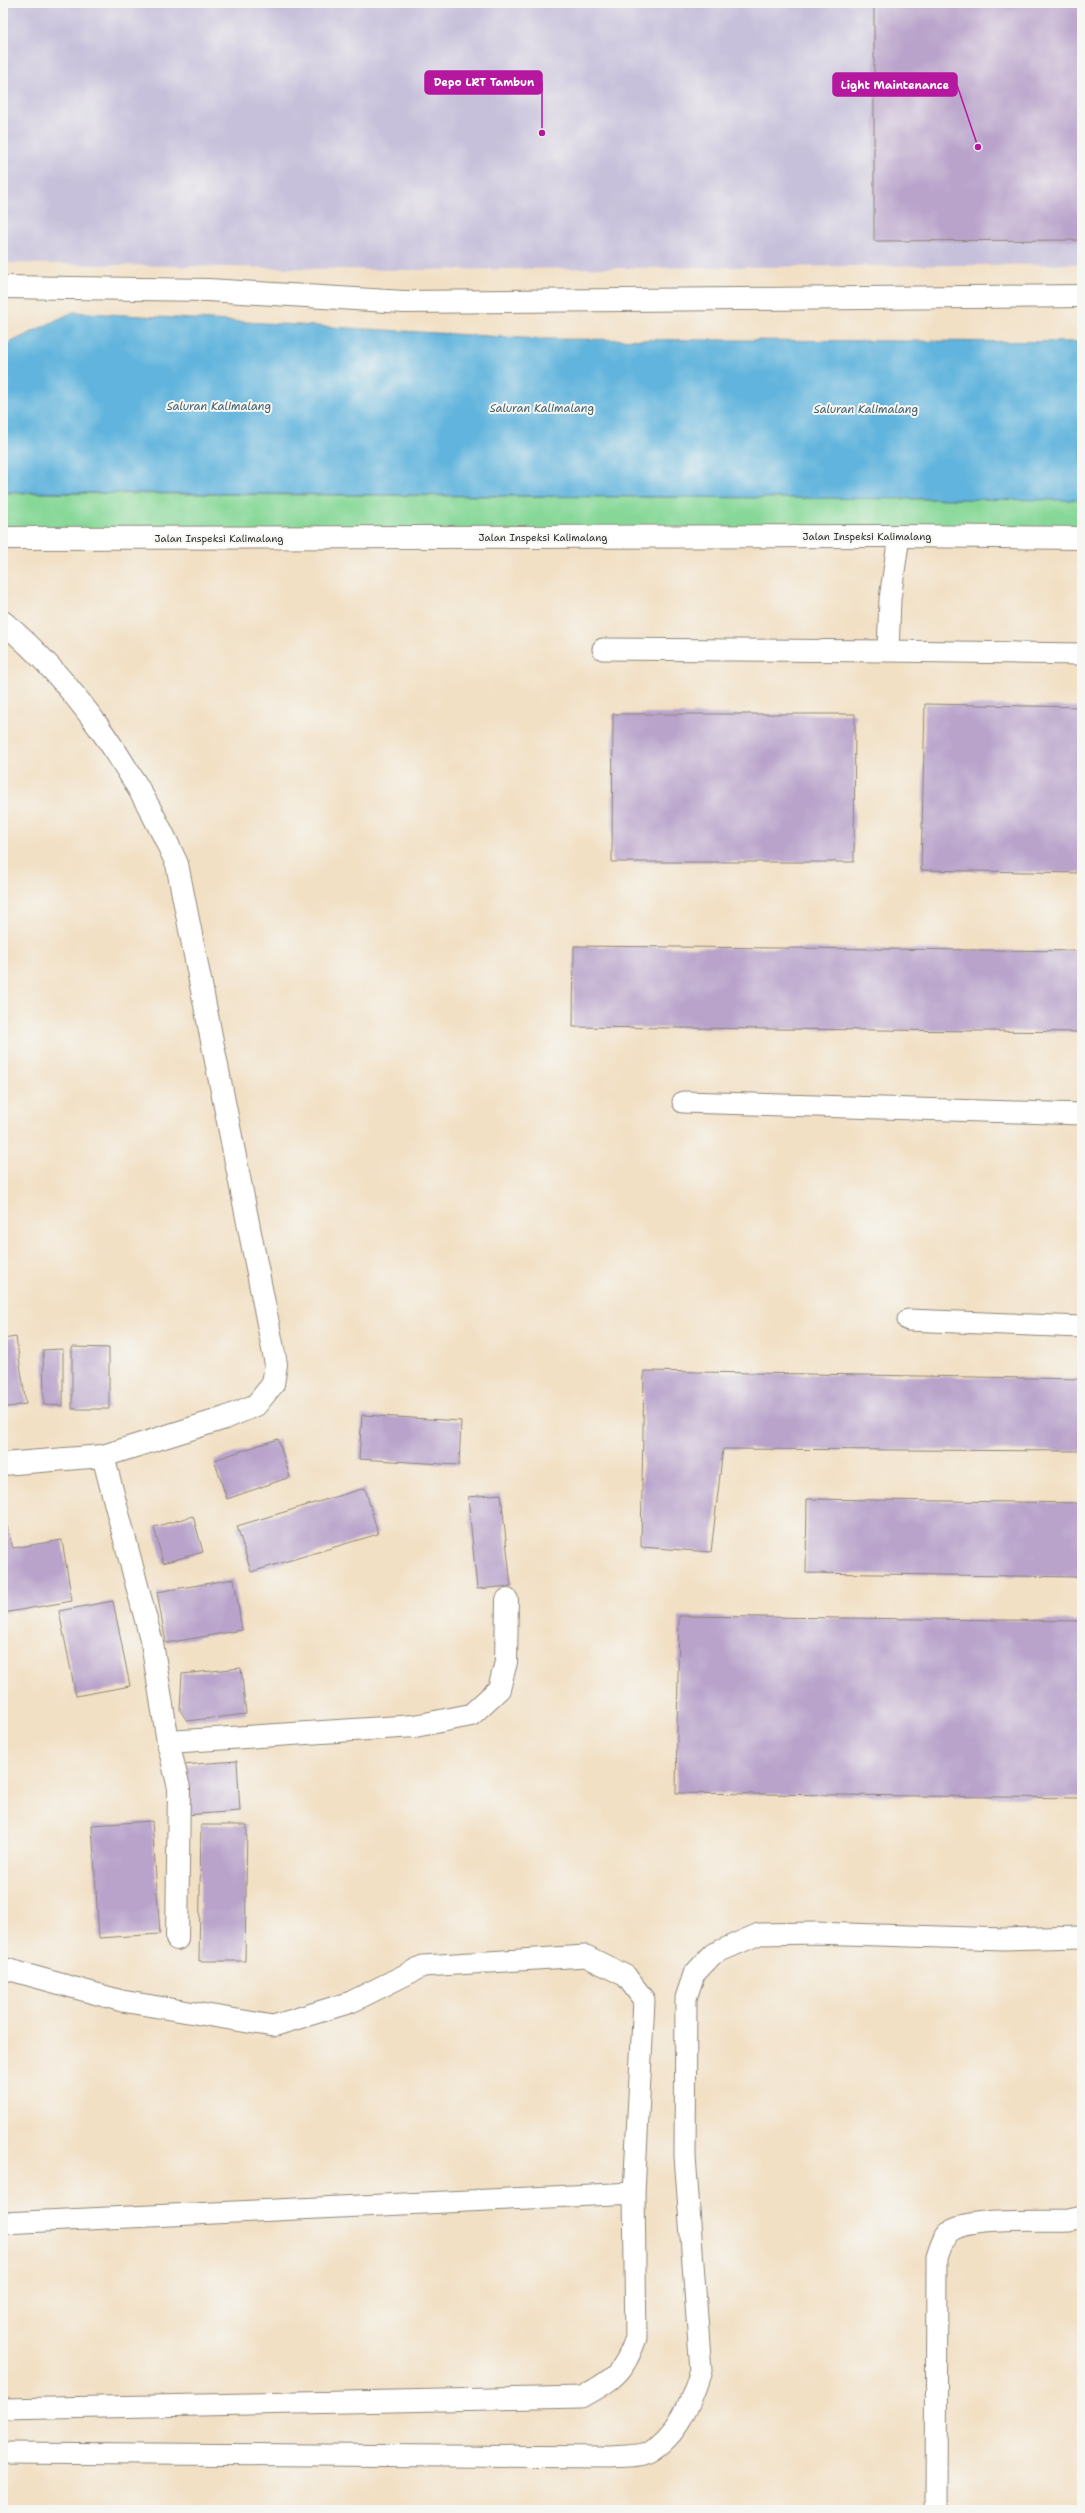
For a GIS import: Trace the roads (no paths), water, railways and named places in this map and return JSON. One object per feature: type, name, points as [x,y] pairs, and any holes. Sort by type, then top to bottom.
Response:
[{"type":"street","points":[[3,288],[208,290],[404,302],[1082,296]]},
{"type":"street","name":"Jalan Inspeksi Kalimalang","points":[[3,538],[899,536],[1082,538]]},
{"type":"street","points":[[3,622],[24,640],[74,696],[115,752],[158,820],[177,864],[276,1364],[273,1384],[256,1404],[225,1418],[103,1456],[3,1464]]},
{"type":"street","points":[[103,1456],[152,1643],[168,1742],[179,1788],[177,1939]]},
{"type":"street","points":[[168,1742],[415,1726],[470,1715],[499,1689],[506,1662],[507,1600]]},
{"type":"lane","points":[[888,651],[890,599],[899,536]]},
{"type":"lane","points":[[603,649],[1082,654]]},
{"type":"lane","points":[[683,1102],[1082,1114]]},
{"type":"lane","points":[[908,1320],[1082,1327]]},
{"type":"lane","points":[[3,2453],[609,2458],[648,2452],[673,2432],[690,2405],[701,2371],[685,2156],[686,1998],[694,1974],[713,1954],[759,1934],[814,1933],[1004,1939],[1082,1937]]},
{"type":"lane","points":[[3,1968],[122,2001],[273,2026],[351,2002],[422,1966],[586,1956],[626,1976],[644,2000],[634,2193],[636,2338],[629,2359],[612,2380],[582,2396],[3,2409]]},
{"type":"lane","points":[[3,2223],[634,2193]]},
{"type":"lane","points":[[936,2510],[937,2257],[942,2242],[951,2231],[971,2224],[1069,2220],[1082,2217]]},
{"type":"water","name":"Saluran Kalimalang","points":[[73,312],[539,339],[1082,342],[1082,500],[3,492],[3,346]]},
{"type":"place","name":"Depo LRT Tambun","points":[[542,133]]},
{"type":"place","name":"Light Maintenance","points":[[978,147]]}]
